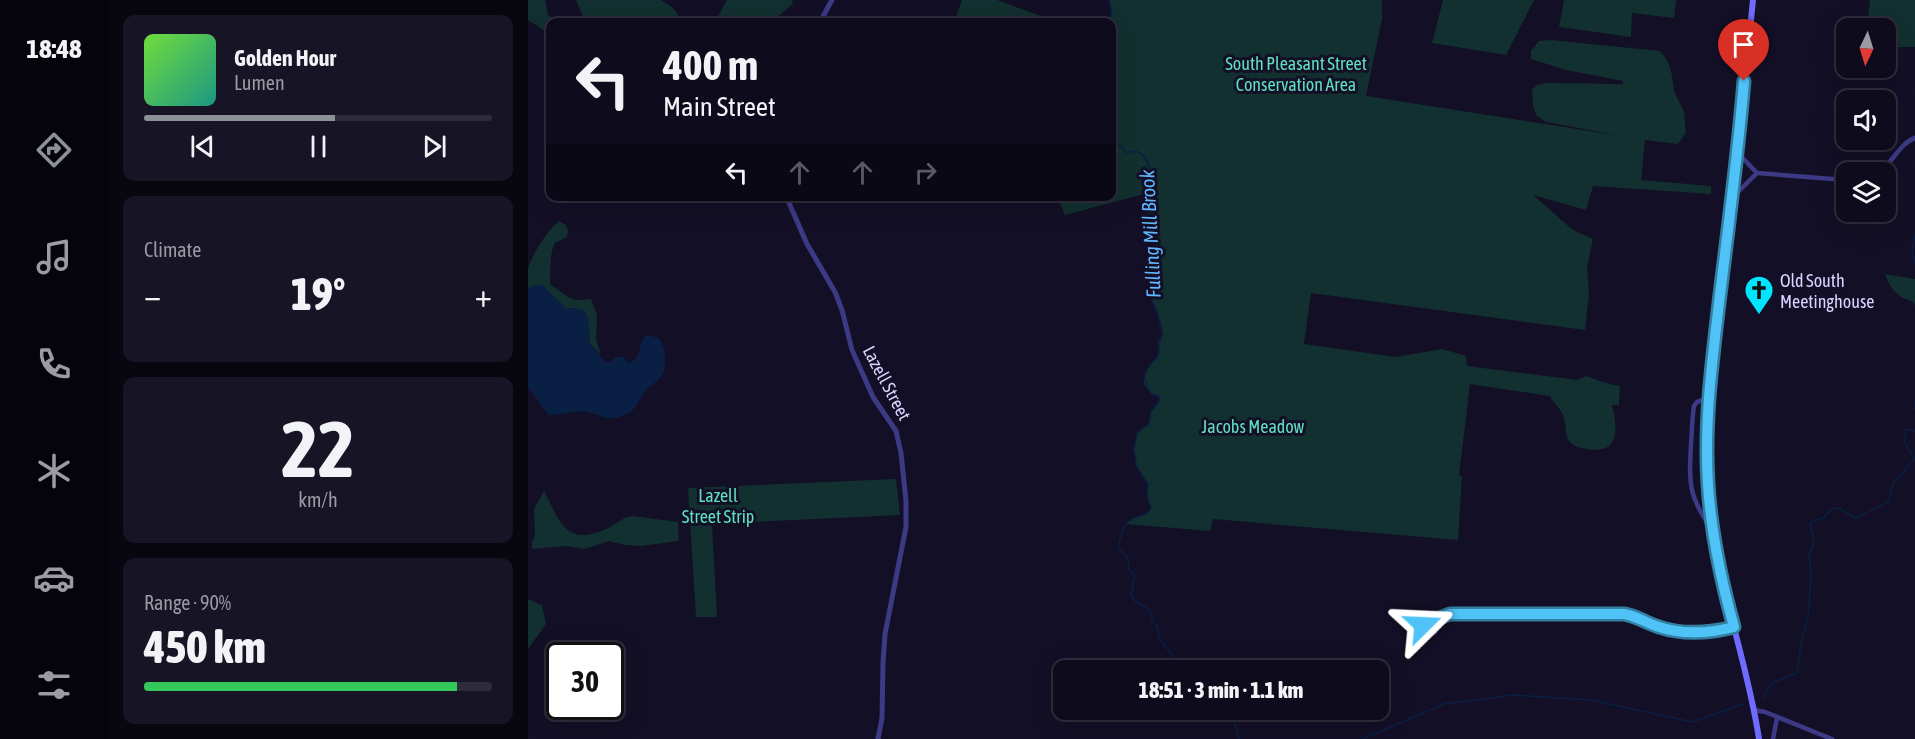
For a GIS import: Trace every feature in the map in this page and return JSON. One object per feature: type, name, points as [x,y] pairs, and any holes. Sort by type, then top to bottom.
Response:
[{"type":"main road","points":[[1753,0],[1709,398],[1707,469],[1712,529],[1720,576],[1754,710],[1759,739]]},
{"type":"street","points":[[822,18],[832,0]]},
{"type":"street","points":[[1891,162],[1909,140],[1915,138]]},
{"type":"street","points":[[1736,151],[1757,173],[1836,179]]},
{"type":"street","points":[[1731,200],[1757,173]]},
{"type":"street","name":"Lazell Street","points":[[788,201],[807,244],[835,292],[852,350],[873,397],[898,436],[901,453],[906,527],[885,634],[882,663],[882,718],[878,739]]},
{"type":"street","points":[[1709,398],[1697,402],[1694,406],[1690,478],[1694,500],[1700,514],[1712,529]]},
{"type":"street","points":[[1435,622],[1450,614],[1624,614],[1668,630],[1709,632],[1734,627]]},
{"type":"street","points":[[1754,710],[1832,739]]},
{"type":"street","points":[[1773,739],[1777,718]]},
{"type":"green space","points":[[528,0],[545,0],[548,15],[553,18],[546,18],[546,31],[528,20]]},
{"type":"green space","points":[[576,0],[661,0],[678,14],[676,18],[583,18]]},
{"type":"green space","points":[[727,0],[792,0],[793,4],[776,18],[717,18]]},
{"type":"green space","points":[[962,0],[997,0],[1046,18],[955,18]]},
{"type":"green space","name":"Jacobs Meadow","points":[[1109,0],[1382,0],[1382,19],[1366,96],[1622,136],[1546,122],[1537,116],[1533,106],[1532,90],[1537,85],[1546,83],[1623,84],[1623,81],[1566,70],[1531,59],[1531,51],[1539,41],[1551,40],[1660,51],[1671,70],[1674,91],[1684,112],[1686,133],[1678,144],[1645,140],[1641,180],[1711,186],[1711,194],[1593,186],[1586,210],[1533,195],[1573,230],[1593,239],[1587,268],[1589,294],[1585,330],[1311,293],[1304,344],[1396,357],[1442,349],[1466,356],[1467,366],[1577,380],[1586,376],[1620,386],[1619,405],[1612,405],[1615,431],[1611,444],[1598,450],[1572,444],[1567,437],[1563,415],[1550,396],[1470,384],[1459,475],[1462,476],[1458,540],[1213,519],[1210,531],[1126,524],[1146,514],[1151,508],[1147,496],[1148,484],[1137,467],[1134,450],[1137,433],[1149,424],[1151,412],[1160,399],[1159,396],[1151,394],[1144,384],[1146,371],[1158,356],[1158,341],[1163,334],[1150,296],[1156,280],[1154,273],[1156,260],[1147,202],[1144,194],[1065,215],[1059,201],[1116,201],[1116,18],[1110,18],[1112,13]]},
{"type":"green space","points":[[1443,0],[1534,0],[1506,55],[1432,43]]},
{"type":"green space","points":[[1564,0],[1676,0],[1674,18],[1632,13],[1631,37],[1559,27]]},
{"type":"green space","points":[[1870,0],[1915,0],[1915,47],[1896,47],[1896,18],[1868,18]]},
{"type":"green space","points":[[559,221],[566,225],[567,237],[555,243],[553,248],[550,284],[576,300],[591,299],[597,315],[596,340],[601,355],[590,344],[586,313],[575,308],[566,308],[536,285],[528,288],[528,269],[533,257],[545,236]]},
{"type":"green space","points":[[1885,274],[1915,279],[1915,305],[1897,294]]},
{"type":"green space","name":"Lazell Street Strip","points":[[896,479],[900,515],[712,524],[717,617],[696,617],[688,488]]},
{"type":"green space","points":[[544,491],[560,522],[574,533],[583,535],[594,533],[633,516],[678,522],[679,541],[641,546],[609,541],[584,549],[567,546],[532,549],[535,535],[534,509]]},
{"type":"green space","points":[[528,599],[542,605],[546,624],[528,649]]},
{"type":"water","points":[[542,285],[566,308],[582,309],[588,318],[590,344],[604,361],[609,363],[616,357],[623,357],[629,363],[637,356],[642,340],[647,335],[659,338],[666,360],[664,372],[646,390],[631,411],[612,418],[581,412],[549,415],[543,408],[528,388],[528,288]]},
{"type":"waterway","name":"Fulling Mill Brook","points":[[1109,0],[1112,13],[1110,18]]},
{"type":"waterway","name":"Fulling Mill Brook","points":[[1116,141],[1127,153],[1133,151],[1142,155],[1150,170],[1150,181],[1146,186],[1145,195],[1156,260],[1154,273],[1156,278],[1150,296],[1163,334],[1158,356],[1148,368],[1145,376],[1151,394],[1159,396],[1159,402],[1151,412],[1149,424],[1137,433],[1134,450],[1137,467],[1148,484],[1147,496],[1151,508],[1147,513],[1127,523],[1118,548],[1128,558],[1129,570],[1135,576],[1131,595],[1135,601],[1150,610],[1160,640],[1176,660]]},
{"type":"waterway","points":[[1915,235],[1912,250],[1915,263]]},
{"type":"waterway","points":[[1915,400],[1915,409]]},
{"type":"waterway","points":[[1762,699],[1772,683],[1797,673],[1801,643],[1808,617],[1811,578],[1809,556],[1814,542],[1810,523],[1823,518],[1833,508],[1840,509],[1856,518],[1888,502],[1894,482],[1915,459],[1904,442],[1906,429],[1915,431]]},
{"type":"waterway","points":[[1363,739],[1444,704],[1513,695],[1590,700],[1693,722],[1743,704]]},
{"type":"waterway","name":"Fulling Mill Brook","points":[[1234,720],[1239,739]]},
{"type":"place","name":"Old South Meetinghouse","points":[[1759,316]]},
{"type":"route","points":[[1423,625],[1428,620],[1435,622],[1450,614],[1624,614],[1668,630],[1709,632],[1734,627],[1719,569],[1712,529],[1707,441],[1713,351],[1744,81]]},
{"type":"park label","name":"South Pleasant Street Conservation Area","points":[[1296,73]]}]
